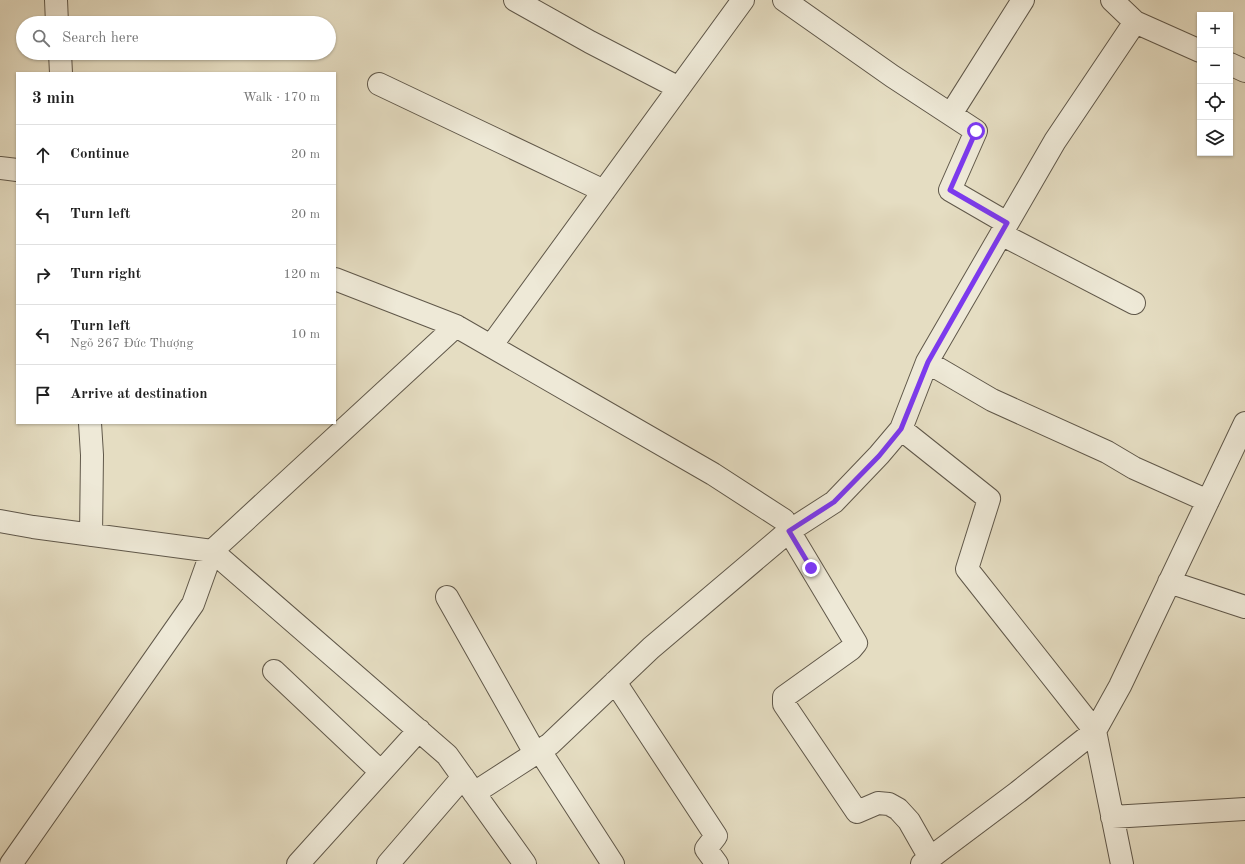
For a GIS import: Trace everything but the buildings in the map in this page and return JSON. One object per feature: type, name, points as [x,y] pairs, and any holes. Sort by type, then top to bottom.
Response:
[{"type":"street","points":[[56,0],[57,16]]},
{"type":"street","points":[[515,0],[590,42],[679,88]]},
{"type":"street","points":[[491,346],[743,0]]},
{"type":"street","points":[[784,0],[892,76],[976,131],[950,190],[1004,229],[1134,304]]},
{"type":"street","points":[[951,114],[1023,0]]},
{"type":"street","points":[[1112,0],[1135,22],[1197,50]]},
{"type":"street","points":[[388,864],[469,785],[538,752],[550,744],[651,648],[789,531],[834,502],[879,456],[901,429],[928,362],[1055,141],[1135,22]]},
{"type":"street","points":[[61,60],[62,72]]},
{"type":"street","points":[[1233,65],[1245,71]]},
{"type":"street","points":[[379,84],[604,191]]},
{"type":"street","points":[[0,168],[16,170]]},
{"type":"street","points":[[336,279],[456,326],[713,474],[784,520],[856,644],[784,697],[784,704],[857,812],[878,803],[889,804],[898,809],[909,822],[926,861],[1018,792],[1095,731],[1120,686],[1245,423]]},
{"type":"street","points":[[11,864],[193,604],[212,551],[456,326]]},
{"type":"street","points":[[928,362],[992,400],[1108,452],[1134,468],[1208,501]]},
{"type":"street","points":[[90,424],[92,455],[91,535]]},
{"type":"street","points":[[901,429],[989,499],[967,569],[1095,731],[1122,864]]},
{"type":"street","points":[[0,521],[212,551],[447,755],[525,864]]},
{"type":"street","points":[[1169,582],[1245,607]]},
{"type":"street","points":[[447,598],[538,752],[613,864]]},
{"type":"street","points":[[274,671],[381,772]]},
{"type":"street","points":[[615,682],[716,836],[706,849],[717,864]]},
{"type":"street","points":[[298,864],[418,730]]},
{"type":"street","points":[[1112,817],[1245,809]]},
{"type":"route","points":[[811,568],[789,531],[834,502],[879,456],[901,429],[928,362],[1007,223],[950,190],[976,131]]}]
